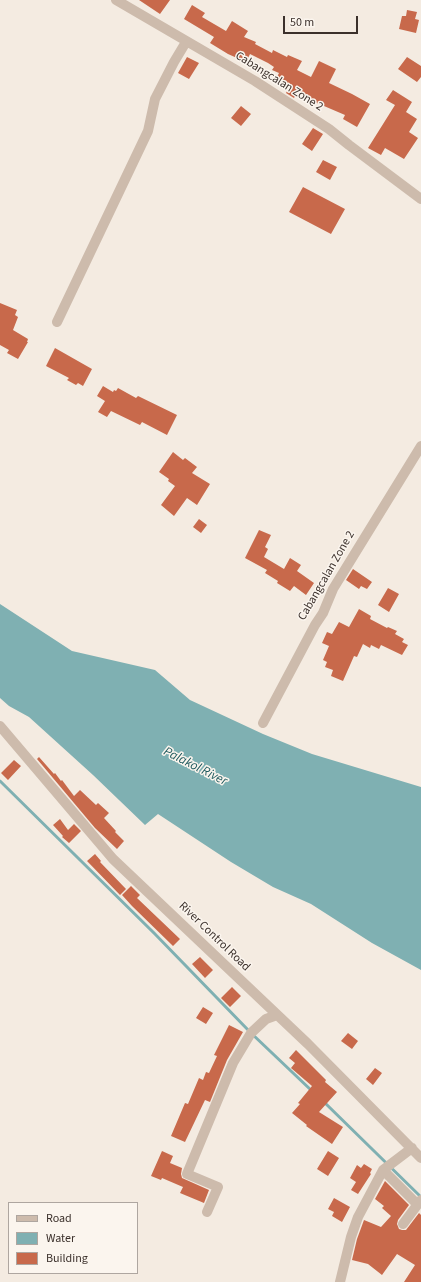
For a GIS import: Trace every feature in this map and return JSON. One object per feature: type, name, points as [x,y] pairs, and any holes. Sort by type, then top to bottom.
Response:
[{"type":"street","name":"Cabangcalan Zone 2","points":[[116,0],[255,81],[329,129],[421,199]]},
{"type":"street","points":[[57,322],[148,131],[155,99],[186,42]]},
{"type":"street","name":"Cabangcalan Zone 2","points":[[263,723],[315,624],[323,613],[333,589],[421,446]]},
{"type":"street","name":"River Control Road","points":[[0,726],[113,859],[277,1015],[421,1158]]},
{"type":"street","points":[[208,1212],[218,1187],[187,1174],[233,1064],[251,1033],[266,1019],[277,1015]]},
{"type":"street","points":[[340,1282],[351,1237],[358,1217],[383,1170],[412,1148]]},
{"type":"street","points":[[383,1170],[419,1202],[402,1224]]},
{"type":"water","name":"Palakol River","points":[[0,604],[72,651],[155,670],[190,700],[263,734],[312,754],[421,787],[421,970],[372,943],[311,904],[273,887],[231,862],[158,814],[145,825],[29,717],[9,706],[0,698]]},
{"type":"building","points":[[139,0],[170,0],[160,14]]},
{"type":"building","points":[[192,5],[205,13],[202,17],[226,31],[232,21],[248,31],[244,37],[256,42],[255,44],[272,53],[273,50],[287,57],[288,55],[302,61],[297,70],[311,77],[319,61],[336,69],[329,83],[370,104],[357,127],[343,119],[345,115],[317,103],[298,91],[294,98],[286,93],[290,86],[276,79],[279,73],[272,70],[274,67],[268,63],[250,54],[246,62],[228,54],[210,43],[214,37],[184,19]]},
{"type":"building","points":[[407,10],[417,12],[415,19],[419,20],[416,33],[399,29],[402,16],[406,16]]},
{"type":"building","points":[[187,57],[199,63],[189,79],[178,73]]},
{"type":"building","points":[[407,57],[421,66],[421,77],[417,82],[398,69]]},
{"type":"building","points":[[393,90],[412,102],[406,112],[417,119],[409,132],[418,138],[404,159],[385,148],[381,155],[368,148],[395,105],[386,100]]},
{"type":"building","points":[[241,106],[251,114],[241,126],[231,118]]},
{"type":"building","points":[[313,128],[323,134],[312,151],[302,144]]},
{"type":"building","points":[[323,160],[337,167],[330,180],[316,172]]},
{"type":"building","points":[[303,187],[345,209],[331,234],[289,212]]},
{"type":"building","points":[[0,303],[17,310],[15,315],[18,317],[13,330],[28,339],[28,342],[18,359],[7,353],[9,350],[0,345]]},
{"type":"building","points":[[55,348],[92,369],[83,386],[78,383],[76,385],[67,380],[69,378],[46,366]]},
{"type":"building","points":[[103,386],[113,392],[118,388],[136,398],[138,396],[177,415],[167,435],[142,422],[140,425],[111,411],[107,417],[98,412],[105,401],[97,396]]},
{"type":"building","points":[[173,452],[183,460],[185,458],[197,467],[192,473],[210,484],[197,505],[187,498],[174,516],[161,505],[175,486],[168,481],[169,479],[159,472]]},
{"type":"building","points":[[199,519],[207,525],[201,533],[193,527]]},
{"type":"building","points":[[259,530],[271,535],[265,547],[268,549],[264,557],[284,569],[290,558],[301,565],[297,571],[314,583],[306,595],[294,586],[290,591],[265,573],[267,570],[245,558]]},
{"type":"building","points":[[353,569],[372,582],[367,589],[361,586],[359,589],[346,580]]},
{"type":"building","points":[[388,588],[399,594],[389,612],[378,605]]},
{"type":"building","points":[[359,609],[371,616],[370,619],[387,628],[388,627],[397,631],[395,634],[404,639],[402,642],[408,645],[402,655],[381,645],[379,649],[371,645],[370,648],[363,644],[357,657],[354,656],[343,681],[331,676],[333,670],[325,667],[327,662],[323,660],[329,646],[322,643],[327,632],[332,634],[339,622],[349,627]]},
{"type":"building","points":[[39,757],[61,781],[62,780],[74,796],[80,790],[96,805],[98,803],[109,813],[104,818],[124,841],[117,849],[95,828],[37,759]]},
{"type":"building","points":[[14,760],[21,766],[8,780],[1,773]]},
{"type":"building","points":[[60,819],[68,830],[74,824],[81,831],[69,843],[62,837],[63,836],[53,825]]},
{"type":"building","points":[[95,854],[101,861],[100,862],[126,889],[120,895],[87,861]]},
{"type":"building","points":[[131,886],[140,895],[137,898],[180,939],[173,946],[122,895]]},
{"type":"building","points":[[200,957],[213,970],[205,978],[192,964]]},
{"type":"building","points":[[232,987],[241,996],[230,1007],[221,998]]},
{"type":"building","points":[[203,1007],[213,1013],[206,1024],[196,1018]]},
{"type":"building","points":[[229,1025],[243,1032],[227,1060],[210,1102],[205,1100],[185,1142],[171,1136],[185,1103],[188,1104],[199,1078],[203,1080],[206,1072],[209,1073],[217,1056],[214,1055]]},
{"type":"building","points":[[348,1033],[358,1041],[352,1049],[341,1041]]},
{"type":"building","points":[[296,1050],[326,1080],[325,1082],[337,1092],[319,1112],[343,1127],[332,1144],[306,1126],[307,1125],[292,1113],[312,1086],[291,1068],[295,1063],[289,1058]]},
{"type":"building","points":[[375,1068],[382,1073],[373,1085],[366,1079]]},
{"type":"building","points":[[162,1151],[173,1156],[170,1163],[182,1168],[182,1178],[209,1190],[204,1203],[180,1193],[183,1187],[162,1178],[161,1180],[151,1176]]},
{"type":"building","points":[[328,1151],[339,1158],[328,1176],[317,1169]]},
{"type":"building","points":[[364,1164],[372,1169],[371,1174],[358,1194],[351,1190],[356,1182],[350,1178],[357,1165],[361,1168]]},
{"type":"building","points":[[385,1181],[409,1205],[398,1220],[397,1224],[399,1229],[406,1230],[419,1213],[421,1215],[421,1282],[404,1282],[415,1265],[397,1254],[382,1275],[368,1264],[352,1260],[357,1239],[364,1220],[381,1227],[391,1216],[382,1208],[384,1206],[375,1199]]},
{"type":"building","points":[[334,1198],[350,1207],[342,1222],[332,1216],[334,1212],[328,1209]]},
{"type":"waterway","points":[[0,781],[154,933],[251,1033],[312,1091]]},
{"type":"waterway","points":[[324,1102],[421,1197]]}]
